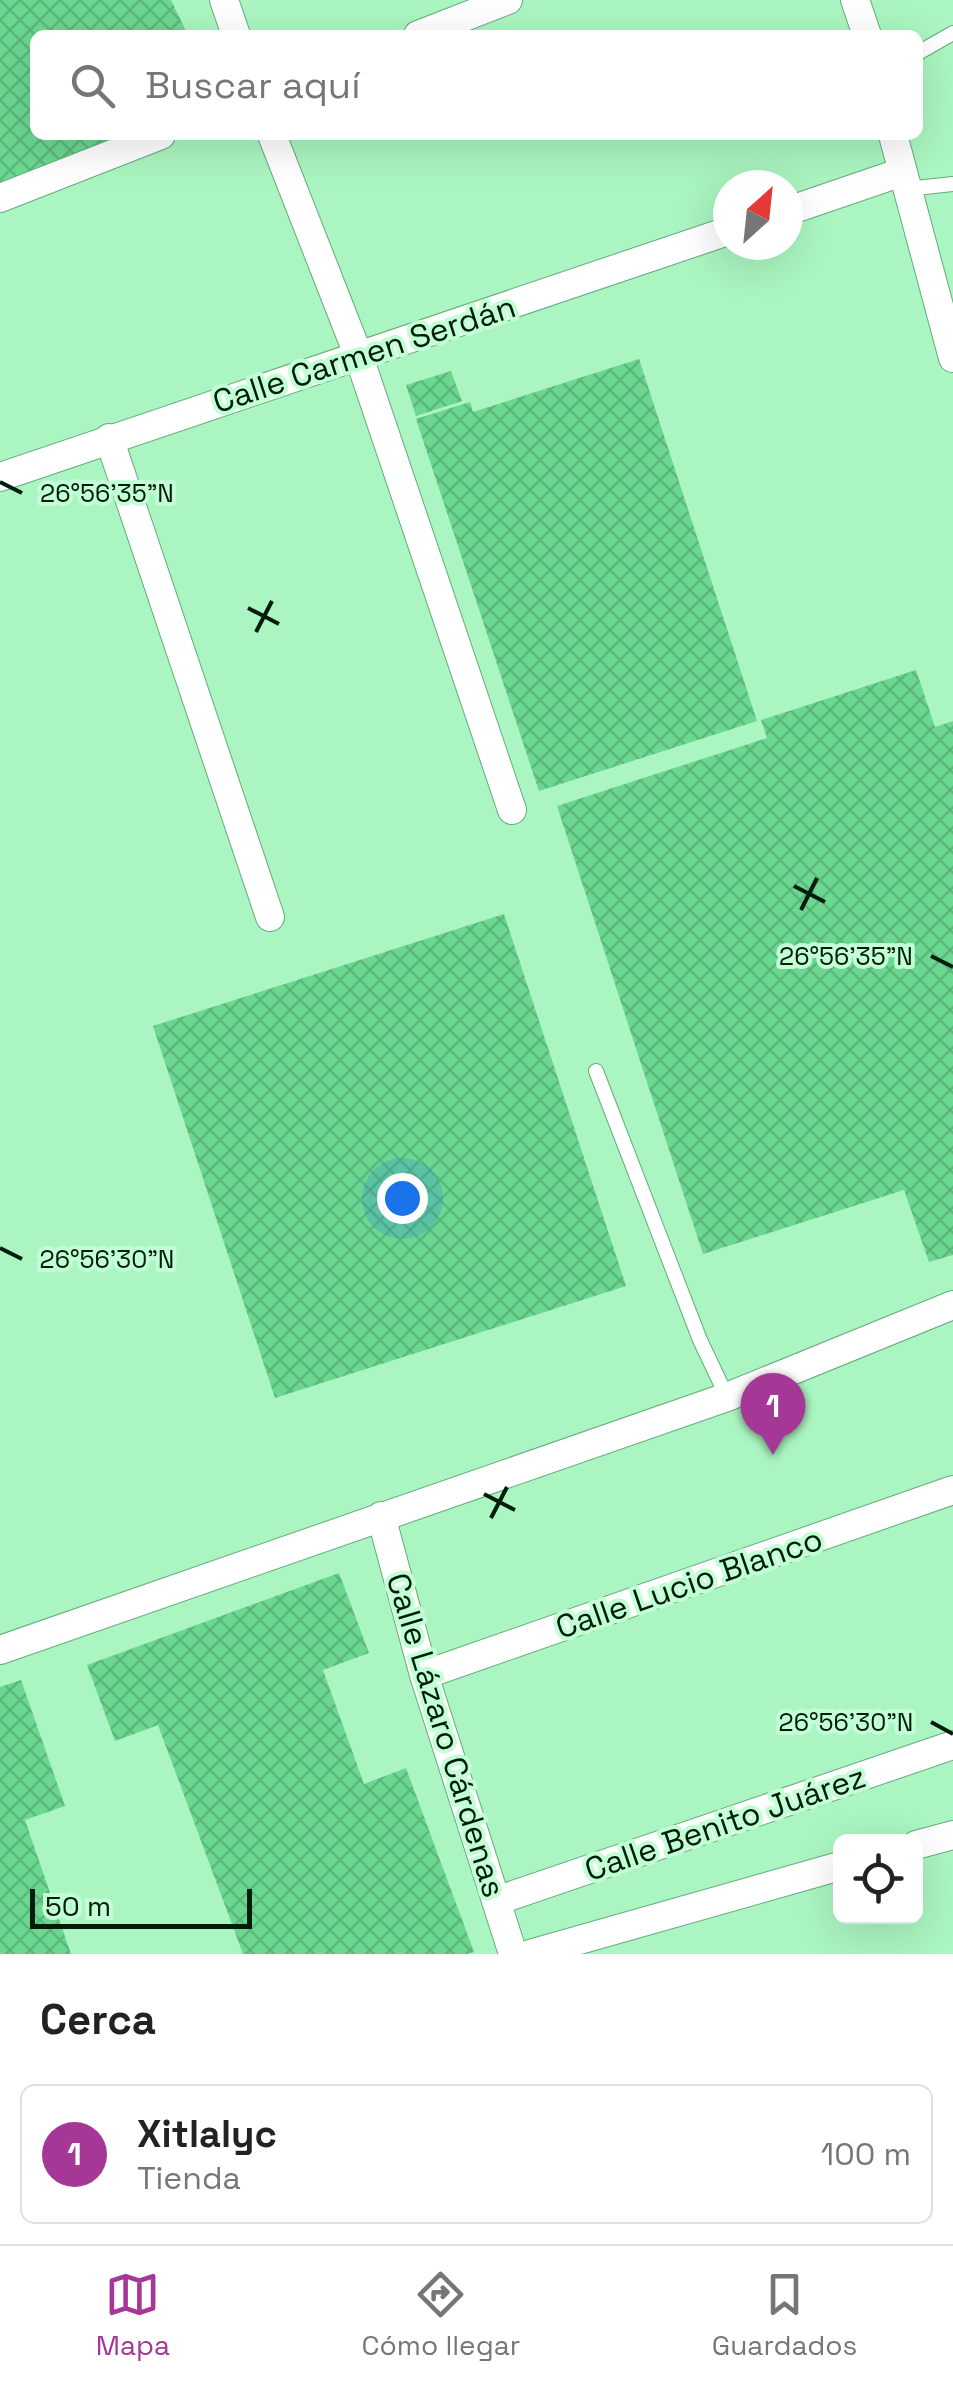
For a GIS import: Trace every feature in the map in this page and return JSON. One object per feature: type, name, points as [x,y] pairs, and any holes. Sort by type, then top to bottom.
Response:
[{"type":"street","points":[[224,0],[234,30]]},
{"type":"street","points":[[431,30],[508,0]]},
{"type":"street","points":[[855,0],[865,30]]},
{"type":"street","points":[[0,198],[148,140]]},
{"type":"street","points":[[274,140],[358,357],[512,810]]},
{"type":"street","points":[[893,140],[953,358]]},
{"type":"street","points":[[803,206],[904,180]]},
{"type":"street","name":"Calle Carmen Serdán","points":[[0,477],[713,236]]},
{"type":"street","points":[[108,438],[270,917]]},
{"type":"street","points":[[0,1650],[727,1397],[953,1305]]},
{"type":"street","name":"Calle Lucio Blanco","points":[[424,1674],[953,1490]]},
{"type":"street","name":"Calle Lázaro Cárdenas","points":[[381,1516],[424,1674],[513,1954]]},
{"type":"street","name":"Calle Benito Juárez","points":[[496,1901],[953,1744]]},
{"type":"street","points":[[923,1843],[953,1835]]},
{"type":"street","name":"Calle Benito Juárez","points":[[530,1954],[833,1868]]},
{"type":"lane","points":[[923,50],[953,33]]},
{"type":"lane","points":[[904,180],[953,184]]},
{"type":"lane","points":[[596,1071],[700,1340],[727,1397]]},
{"type":"building","points":[[0,0],[171,0],[186,30],[30,30],[30,140],[123,140],[0,185]]},
{"type":"building","points":[[639,359],[757,721],[539,791],[416,419],[470,402],[473,412]]},
{"type":"building","points":[[451,371],[462,401],[416,416],[406,385]]},
{"type":"building","points":[[916,670],[935,727],[953,721],[953,1255],[929,1262],[904,1190],[703,1254],[557,806],[767,738],[761,720]]},
{"type":"building","points":[[504,914],[626,1286],[275,1398],[153,1026]]},
{"type":"building","points":[[339,1573],[369,1653],[323,1670],[364,1784],[406,1768],[474,1952],[243,1954],[158,1725],[115,1741],[87,1665]]},
{"type":"building","points":[[21,1680],[65,1806],[25,1820],[71,1954],[0,1954],[0,1687]]},
{"type":"place","name":"Xitlalyc","points":[[773,1455]]}]
